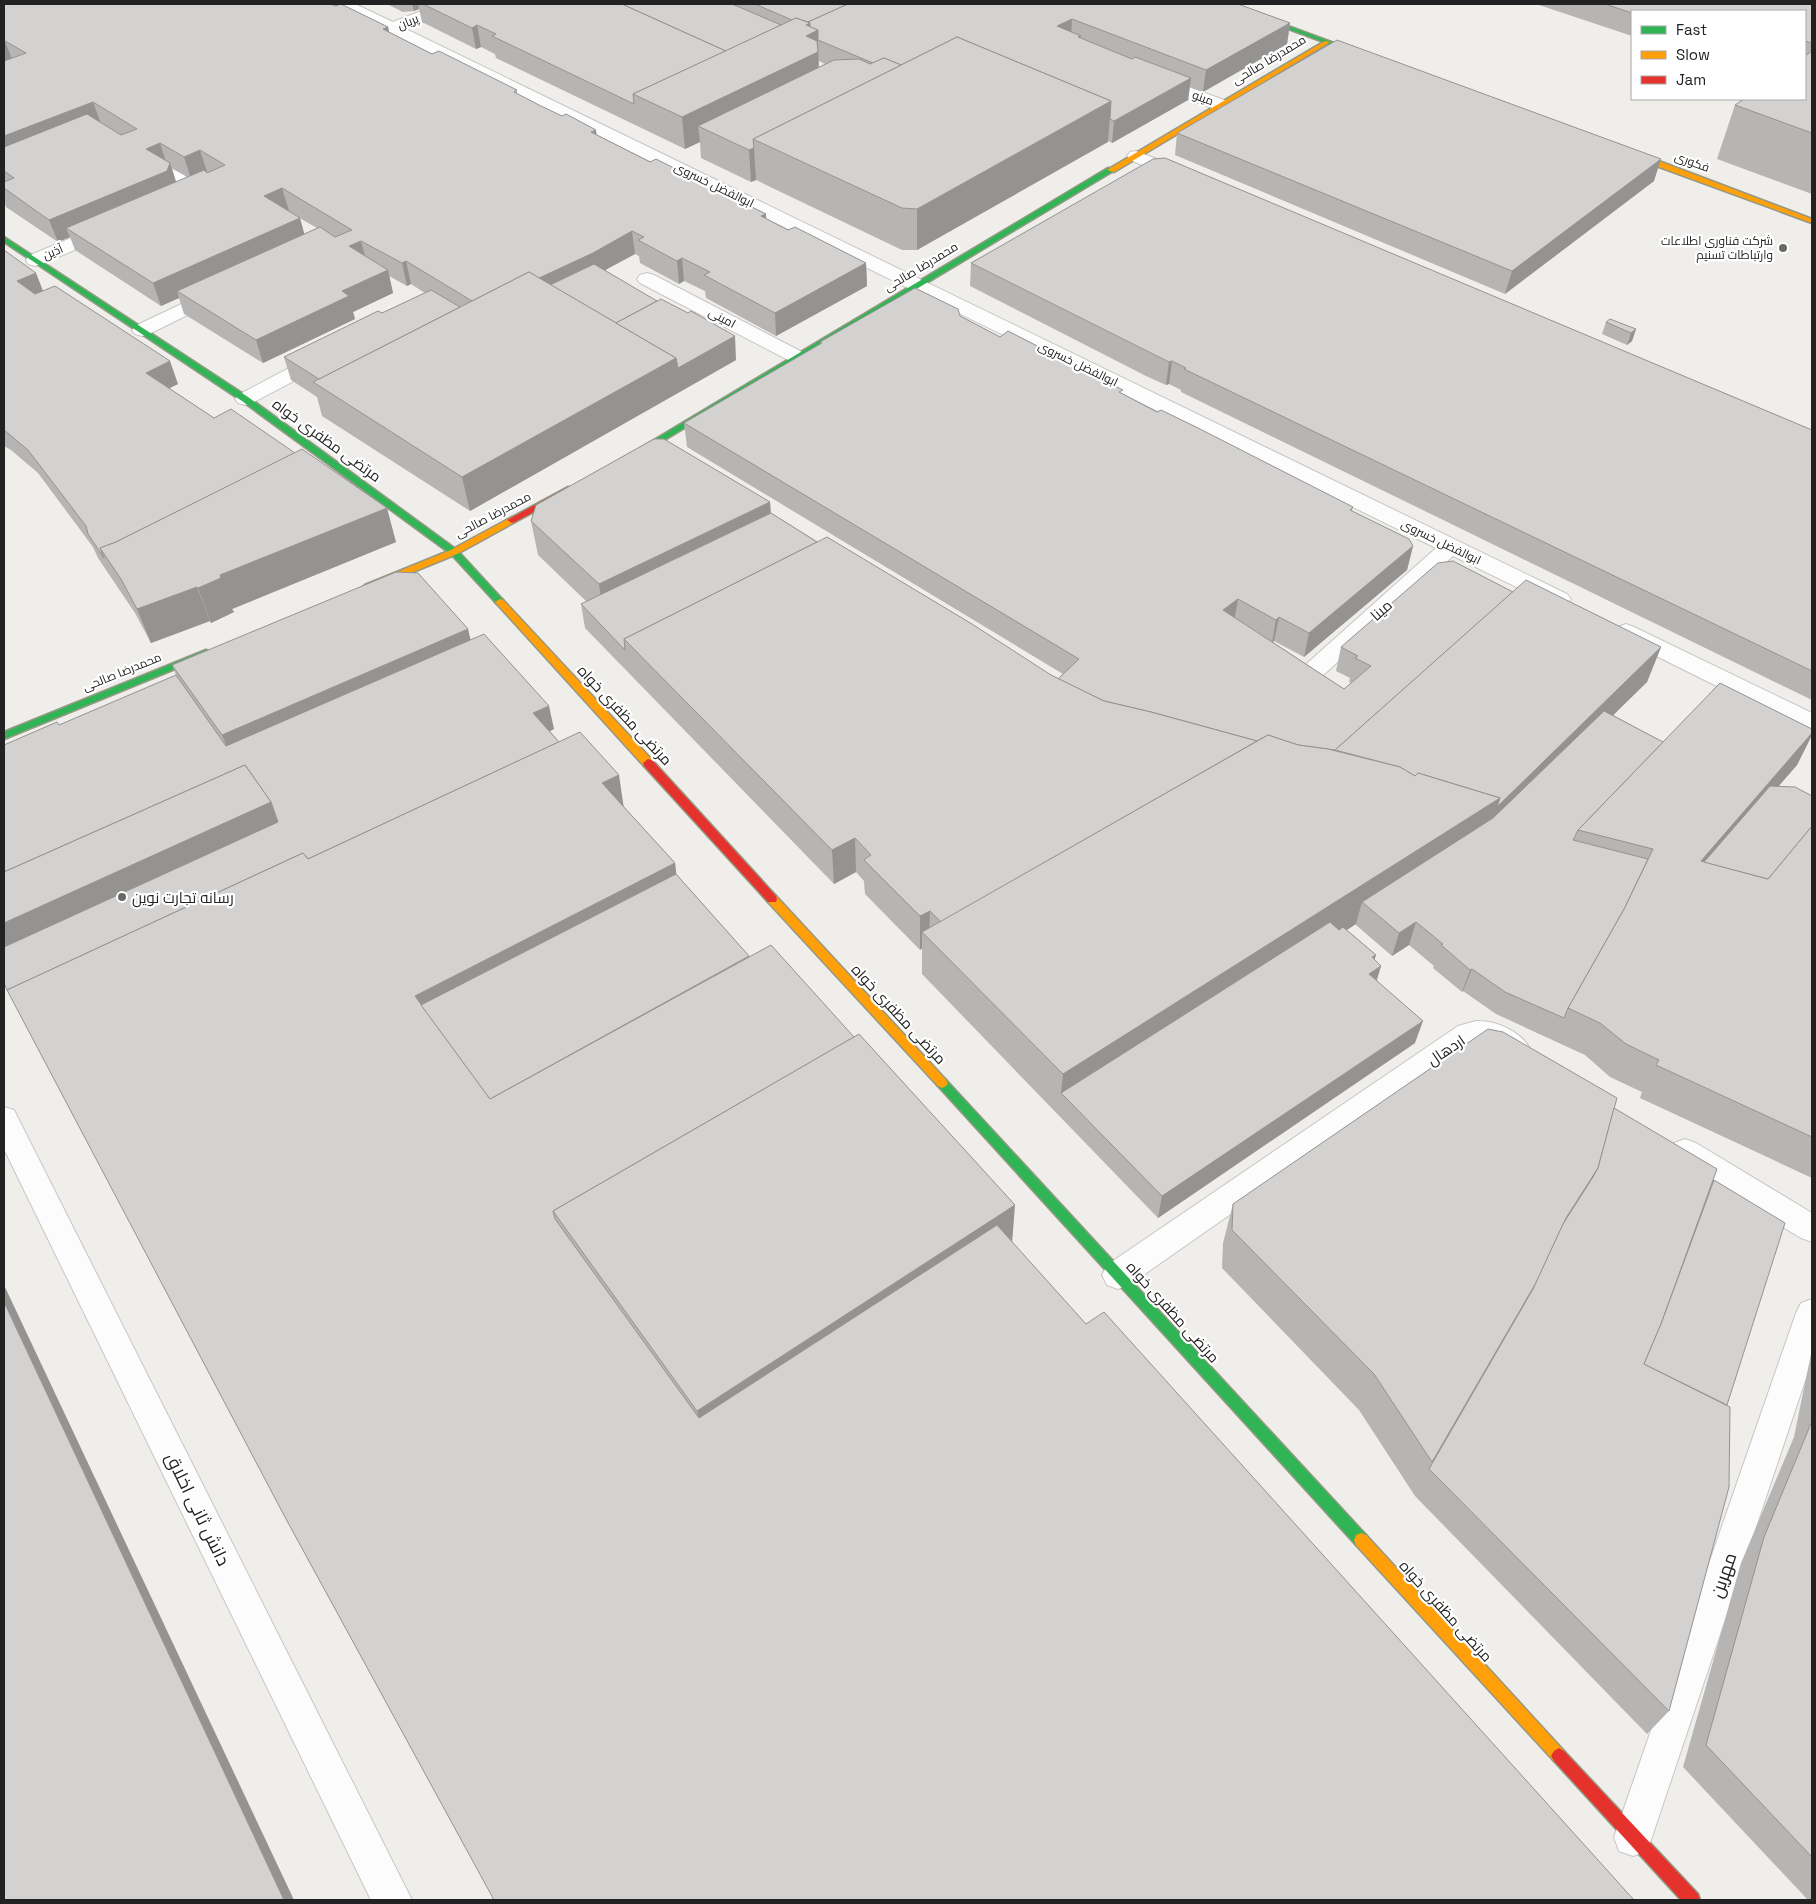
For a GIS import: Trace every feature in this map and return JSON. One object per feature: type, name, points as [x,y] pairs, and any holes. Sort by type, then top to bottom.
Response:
[{"type":"main road","points":[[1224,4],[1346,49]]},
{"type":"main road","name":"محمدرضا صالحی","points":[[617,464],[651,455],[797,357],[1327,42]]},
{"type":"main road","name":"فکوری","points":[[1616,148],[1812,221]]},
{"type":"main road","name":"مرتضی مظفری خواه","points":[[4,239],[245,399],[454,552],[1692,1900]]},
{"type":"main road","name":"محمدرضا صالحی","points":[[353,593],[454,552],[583,482]]},
{"type":"main road","name":"محمدرضا صالحی","points":[[4,736],[215,649]]},
{"type":"street","name":"ابوالفضل خسروی","points":[[343,4],[1574,607]]},
{"type":"street","name":"پریان","points":[[393,28],[452,4]]},
{"type":"street","name":"مینو","points":[[1142,75],[1222,105]]},
{"type":"street","points":[[1136,156],[1200,183]]},
{"type":"street","points":[[681,169],[698,161]]},
{"type":"street","points":[[164,170],[199,189],[172,201]]},
{"type":"street","name":"آذین","points":[[35,260],[126,220]]},
{"type":"street","name":"امینی","points":[[647,279],[797,357]]},
{"type":"street","points":[[142,330],[236,284]]},
{"type":"street","points":[[245,399],[338,350]]},
{"type":"street","name":"مینا","points":[[1311,673],[1451,546]]},
{"type":"street","points":[[1610,624],[1812,723]]},
{"type":"street","name":"اردهال","points":[[1118,1275],[1468,1034],[1487,1031],[1537,1061]]},
{"type":"street","name":"دانش ثانی اخلاق","points":[[4,1118],[392,1900]]},
{"type":"street","points":[[1662,1138],[1812,1229]]},
{"type":"street","name":"مهرین","points":[[1633,1837],[1812,1313]]},
{"type":"building","points":[[4,4],[331,4],[335,6],[341,4],[388,27],[383,29],[432,54],[439,51],[517,90],[514,92],[539,105],[562,116],[566,114],[596,130],[591,132],[650,162],[656,159],[766,214],[761,216],[788,230],[795,227],[866,263],[775,313],[704,275],[710,272],[682,258],[677,261],[638,240],[644,237],[632,231],[593,253],[539,278],[529,272],[472,301],[406,261],[402,263],[361,241],[349,246],[388,270],[342,291],[349,296],[256,340],[177,291],[320,227],[335,237],[352,230],[282,188],[264,196],[300,218],[153,283],[66,228],[204,170],[207,173],[225,165],[200,150],[184,157],[160,143],[146,149],[170,163],[167,171],[49,220],[4,188],[4,182],[14,178],[4,171],[4,147],[87,114],[121,135],[137,129],[93,102],[4,136],[4,61],[26,53],[4,41]]},
{"type":"building","points":[[423,4],[622,4],[726,51],[633,94],[634,104],[492,36],[496,34],[477,25],[472,28]]},
{"type":"building","points":[[622,4],[732,4],[781,25],[726,51]]},
{"type":"building","points":[[755,4],[848,4],[808,22],[796,18],[792,20]]},
{"type":"building","points":[[848,4],[1238,4],[1290,23],[1206,70],[1072,19],[1057,26],[1081,36],[1078,37],[1132,59],[1135,57],[1191,78],[1114,121],[1110,119],[1111,101],[957,37],[901,65],[884,58],[873,63],[818,40],[818,30],[810,27],[808,22]]},
{"type":"building","points":[[1605,4],[1812,4],[1812,43],[1806,41],[1806,10],[1631,10],[1631,13]]},
{"type":"building","points":[[796,18],[810,23],[806,25],[818,30],[806,36],[817,41],[818,52],[682,117],[633,94]]},
{"type":"building","points":[[957,37],[1111,101],[917,209],[902,208],[753,139]]},
{"type":"building","points":[[1337,40],[1661,159],[1512,271],[1177,133]]},
{"type":"building","points":[[1812,51],[1812,133],[1735,105],[1742,100],[1806,100],[1806,55]]},
{"type":"building","points":[[884,58],[901,65],[753,139],[754,148],[749,150],[698,126],[834,60],[859,59],[870,64]]},
{"type":"building","points":[[1165,158],[1812,430],[1812,671],[1184,369],[1186,368],[1172,361],[1169,362],[971,263],[1153,159]]},
{"type":"building","points":[[4,250],[36,273],[17,281],[35,294],[55,286],[170,361],[146,373],[214,418],[231,409],[295,453],[116,542],[100,548],[104,558],[88,534],[86,526],[28,450],[4,430]]},
{"type":"building","points":[[594,264],[657,301],[616,323],[550,285]]},
{"type":"building","points":[[529,272],[676,358],[462,477],[313,382]]},
{"type":"building","points":[[915,288],[958,309],[960,316],[1000,337],[1008,331],[1123,390],[1119,392],[1157,412],[1161,410],[1198,428],[1353,507],[1350,510],[1409,539],[1413,546],[1309,633],[1279,617],[1276,620],[1238,599],[1223,610],[1344,689],[1371,666],[1355,658],[1358,656],[1341,647],[1438,563],[1453,561],[1513,592],[1335,750],[1298,745],[1268,735],[1257,741],[1104,701],[1058,679],[1079,659],[684,423]]},
{"type":"building","points":[[431,290],[460,307],[319,379],[284,357],[378,311],[382,313]]},
{"type":"building","points":[[661,299],[688,313],[691,311],[735,336],[678,368],[676,358],[616,323]]},
{"type":"building","points":[[1610,319],[1636,329],[1631,333],[1606,322]]},
{"type":"building","points":[[654,439],[664,439],[770,502],[599,584],[531,521],[536,505]]},
{"type":"building","points":[[302,449],[387,508],[220,575],[221,578],[198,588],[137,609],[121,579],[100,548],[116,542]]},
{"type":"building","points":[[771,513],[817,542],[624,639],[625,650],[581,604]]},
{"type":"building","points":[[827,537],[972,624],[1051,675],[1104,701],[1257,741],[941,922],[930,911],[920,916],[864,860],[871,855],[855,838],[832,850],[624,639]]},
{"type":"building","points":[[396,572],[418,573],[468,629],[222,735],[172,665]]},
{"type":"building","points":[[1526,580],[1661,647],[1497,807],[1500,798],[1418,773],[1415,776],[1400,767],[1335,750]]},
{"type":"building","points":[[484,634],[549,706],[533,713],[559,742],[308,859],[303,853],[7,990],[4,983],[4,947],[278,822],[271,802],[245,765],[4,872],[4,745],[57,722],[59,725],[176,675],[226,746]]},
{"type":"building","points":[[1720,683],[1812,729],[1812,733],[1701,861],[1768,879],[1812,826],[1812,1137],[1656,1065],[1659,1060],[1626,1044],[1600,1023],[1568,1008],[1624,909],[1653,849],[1578,830]]},
{"type":"building","points":[[1604,711],[1663,742],[1578,830],[1573,840],[1648,859],[1624,909],[1564,1018],[1505,992],[1472,969],[1470,970],[1416,922],[1399,933],[1362,902],[1493,818]]},
{"type":"building","points":[[580,732],[619,775],[602,783],[675,863],[415,996],[490,1099],[771,945],[854,1037],[553,1211],[555,1219],[699,1418],[997,1225],[1086,1324],[1104,1312],[1634,1900],[494,1900],[286,1519],[7,990],[303,853],[308,859]]},
{"type":"building","points":[[1268,735],[1298,745],[1328,749],[1400,767],[1415,776],[1418,773],[1500,798],[1063,1074],[922,932]]},
{"type":"building","points":[[245,765],[271,802],[4,923],[4,872]]},
{"type":"building","points":[[1770,786],[1795,787],[1812,796],[1812,826],[1768,879],[1704,862]]},
{"type":"building","points":[[676,874],[749,956],[490,1099],[421,1005]]},
{"type":"building","points":[[1330,922],[1339,930],[1343,927],[1376,955],[1372,957],[1381,966],[1369,974],[1423,1021],[1162,1196],[1061,1093]]},
{"type":"building","points":[[1488,1029],[1503,1032],[1617,1098],[1598,1168],[1566,1218],[1537,1281],[1432,1462],[1374,1374],[1232,1230],[1233,1204]]},
{"type":"building","points":[[859,1034],[1015,1205],[697,1411],[553,1211]]},
{"type":"building","points":[[1614,1108],[1717,1169],[1661,1324],[1644,1364],[1730,1407],[1729,1487],[1669,1711],[1429,1469],[1533,1289],[1563,1224],[1598,1168]]},
{"type":"building","points":[[1714,1180],[1785,1223],[1727,1405],[1644,1364],[1661,1324]]},
{"type":"building","points":[[4,1302],[284,1900],[4,1900]]},
{"type":"building","points":[[1812,1421],[1812,1857],[1706,1745],[1764,1537]]},
{"type":"traffic: fast","points":[[1224,4],[1339,46]]},
{"type":"traffic: fast","points":[[628,458],[1111,170]]},
{"type":"traffic: fast","points":[[4,239],[245,399],[454,552],[500,602]]},
{"type":"traffic: fast","points":[[4,736],[206,653]]},
{"type":"traffic: fast","points":[[942,1083],[1361,1540]]},
{"type":"traffic: slow","points":[[1111,170],[1327,42]]},
{"type":"traffic: slow","points":[[1624,151],[1812,221]]},
{"type":"traffic: slow","points":[[368,587],[454,552],[512,520]]},
{"type":"traffic: slow","points":[[500,602],[648,763]]},
{"type":"traffic: slow","points":[[772,899],[942,1083]]},
{"type":"traffic: slow","points":[[1361,1540],[1559,1756]]},
{"type":"traffic: jam","points":[[512,520],[568,490]]},
{"type":"traffic: jam","points":[[648,763],[772,899]]},
{"type":"traffic: jam","points":[[1559,1756],[1692,1900]]},
{"type":"place","name":"شرکت فناوری اطلاعات وارتباطات تسنیم","points":[[1783,248]]},
{"type":"place","name":"رسانه تجارت نوین","points":[[122,897]]}]
